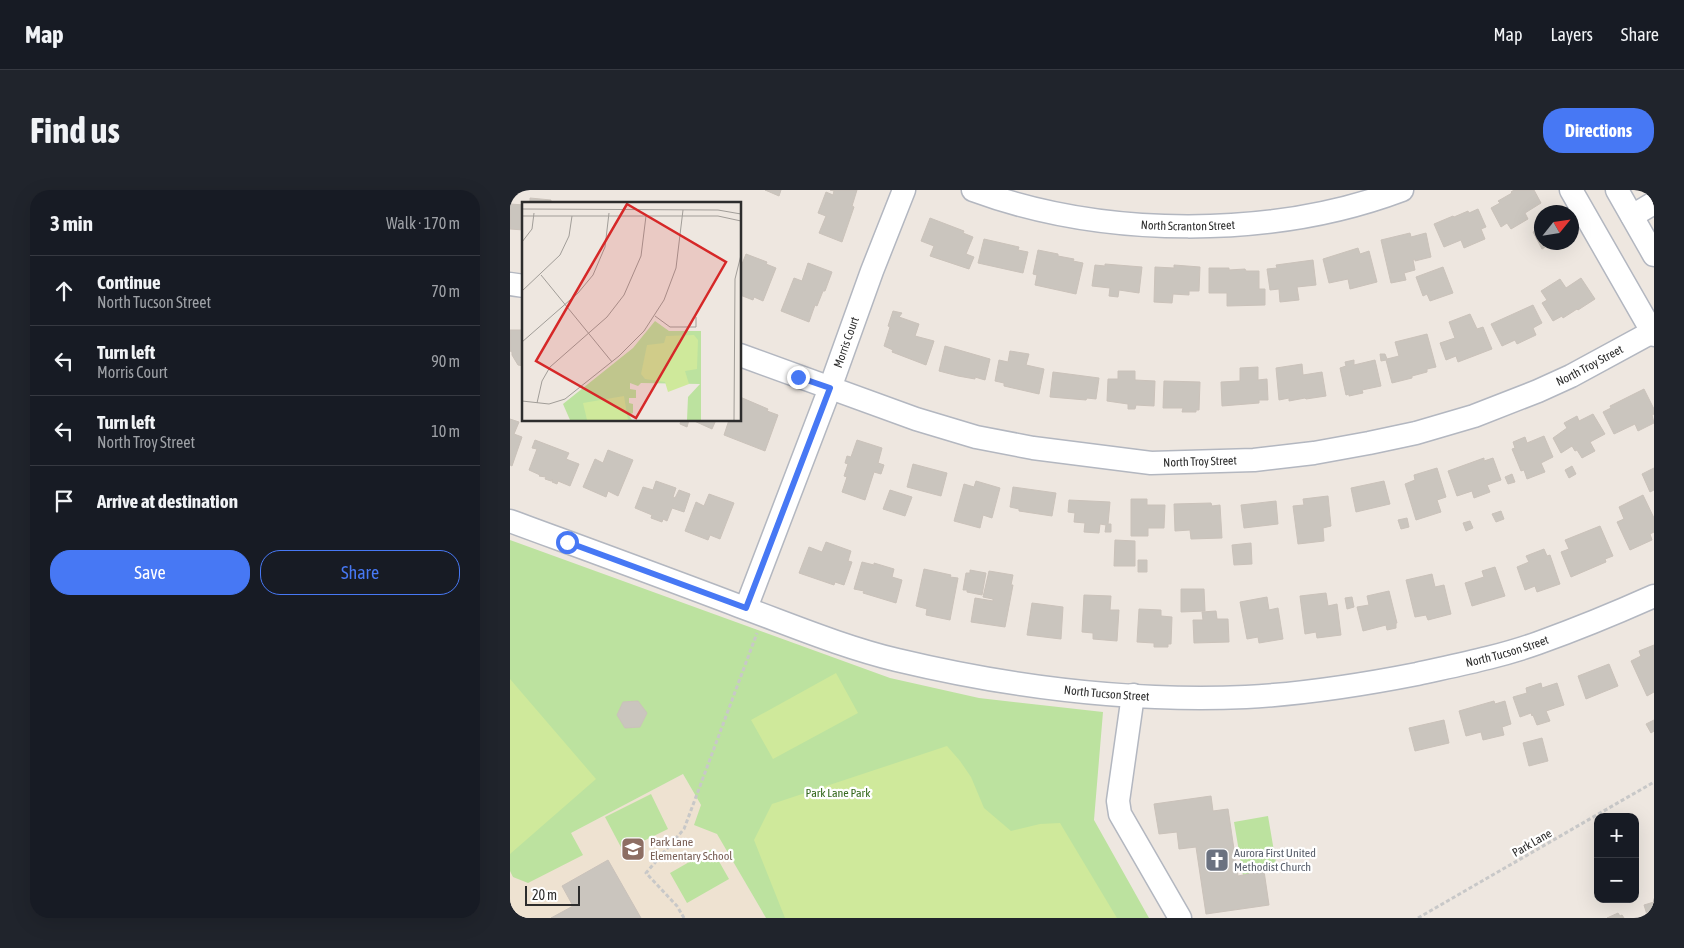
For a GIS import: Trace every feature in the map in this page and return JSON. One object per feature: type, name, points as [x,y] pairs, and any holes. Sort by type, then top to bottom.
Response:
[{"type":"street","name":"Morris Court","points":[[755,612],[830,388],[872,271],[904,190]]},
{"type":"street","name":"North Scranton Street","points":[[973,190],[1014,203],[1088,218],[1161,226],[1234,225],[1310,216],[1353,206],[1402,190]]},
{"type":"street","points":[[1570,190],[1653,333]]},
{"type":"street","points":[[1617,190],[1654,255]]},
{"type":"street","points":[[1632,216],[1654,202]]},
{"type":"street","name":"North Troy Street","points":[[741,355],[916,419],[976,436],[1033,448],[1151,462],[1254,460],[1314,453],[1369,443],[1416,433],[1474,416],[1554,384],[1653,333]]},
{"type":"street","name":"North Tucson Street","points":[[510,521],[809,632],[896,660],[1013,683],[1133,696],[1246,697],[1334,688],[1402,677],[1460,665],[1535,644],[1601,619],[1654,596]]},
{"type":"street","points":[[1133,696],[1118,801],[1120,814],[1180,918]]},
{"type":"path","points":[[684,918],[677,906],[646,873],[684,829],[755,612]]},
{"type":"path","name":"Park Lane","points":[[1418,918],[1654,782]]},
{"type":"shaded area","name":"Park Lane Elementary School","points":[[683,774],[766,918],[510,918],[510,865]]},
{"type":"green space","name":"Park Lane Park","points":[[510,540],[890,678],[979,698],[1103,712],[1094,820],[1149,918],[766,918],[717,834],[694,825],[701,805],[683,774],[571,833],[583,855],[528,883],[513,877],[510,871]]},
{"type":"green space","points":[[836,673],[858,713],[773,759],[751,720]]},
{"type":"green space","points":[[510,679],[596,779],[510,854]]},
{"type":"green space","points":[[947,746],[971,777],[984,808],[1011,831],[1040,824],[1060,823],[1117,918],[785,918],[754,840],[772,804]]},
{"type":"green space","points":[[651,794],[668,829],[623,851],[605,817]]},
{"type":"green space","points":[[1268,816],[1277,869],[1243,875],[1234,822]]},
{"type":"green space","points":[[712,849],[729,879],[687,903],[670,873]]},
{"type":"building","points":[[765,190],[781,190],[779,196]]},
{"type":"building","points":[[830,190],[857,190],[852,206],[854,207],[842,242],[819,233],[826,216],[818,213],[826,192],[833,195],[834,191]]},
{"type":"building","points":[[1514,190],[1534,190],[1541,203],[1534,205],[1534,207],[1525,213],[1528,219],[1511,229],[1507,223],[1501,227],[1491,208],[1500,203],[1498,201]]},
{"type":"building","points":[[530,198],[551,200],[551,202],[530,202]]},
{"type":"building","points":[[510,204],[522,205],[522,230],[510,229]]},
{"type":"building","points":[[1478,209],[1486,227],[1481,229],[1485,239],[1464,248],[1461,240],[1444,247],[1434,224]]},
{"type":"building","points":[[930,218],[964,231],[963,233],[973,237],[966,254],[974,257],[969,269],[930,256],[934,246],[921,241]]},
{"type":"building","points":[[1410,233],[1411,237],[1426,233],[1431,257],[1413,260],[1415,270],[1404,273],[1406,280],[1391,283],[1381,240]]},
{"type":"building","points":[[984,239],[1019,247],[1018,250],[1028,252],[1023,273],[978,263]]},
{"type":"building","points":[[1358,248],[1360,254],[1369,251],[1377,282],[1350,289],[1348,279],[1329,283],[1323,259]]},
{"type":"building","points":[[1038,250],[1058,254],[1058,256],[1083,263],[1076,294],[1035,285],[1037,275],[1033,274]]},
{"type":"building","points":[[746,254],[767,262],[766,264],[776,268],[763,301],[754,297],[753,300],[741,295],[741,266]]},
{"type":"building","points":[[1313,260],[1316,285],[1297,287],[1299,300],[1280,302],[1279,289],[1270,290],[1267,269],[1277,268],[1276,265]]},
{"type":"building","points":[[808,263],[832,272],[825,291],[823,291],[817,306],[815,305],[809,322],[781,311],[794,278],[802,281]]},
{"type":"building","points":[[1105,264],[1142,267],[1139,293],[1119,290],[1118,297],[1109,296],[1110,288],[1092,286],[1095,265],[1105,266]]},
{"type":"building","points":[[1174,265],[1200,267],[1199,291],[1189,291],[1189,295],[1173,294],[1172,303],[1154,302],[1155,267],[1174,268]]},
{"type":"building","points":[[1443,267],[1453,293],[1430,301],[1427,294],[1423,296],[1416,277]]},
{"type":"building","points":[[1209,268],[1259,271],[1259,289],[1265,289],[1265,305],[1227,306],[1227,293],[1209,293]]},
{"type":"building","points":[[1581,278],[1595,299],[1563,318],[1562,316],[1553,321],[1542,303],[1547,300],[1541,291],[1560,279],[1566,288]]},
{"type":"building","points":[[1533,305],[1542,323],[1533,328],[1536,335],[1517,344],[1515,340],[1502,346],[1491,324]]},
{"type":"building","points":[[893,311],[902,313],[899,317],[919,324],[915,336],[934,341],[926,365],[892,352],[893,350],[884,346]]},
{"type":"building","points":[[1470,314],[1477,329],[1483,327],[1492,349],[1458,362],[1456,356],[1446,360],[1440,343],[1455,338],[1449,322]]},
{"type":"building","points":[[510,330],[522,330],[522,366],[518,365],[510,351]]},
{"type":"building","points":[[1427,334],[1436,367],[1427,369],[1427,372],[1412,376],[1412,378],[1392,383],[1386,360],[1381,361],[1380,354],[1385,354],[1387,359],[1399,356],[1395,342]]},
{"type":"building","points":[[945,346],[990,359],[985,380],[939,371]]},
{"type":"building","points":[[1010,351],[1029,354],[1026,365],[1044,369],[1039,394],[1004,386],[1004,383],[995,381],[999,360],[1008,362]]},
{"type":"building","points":[[1354,360],[1354,365],[1375,360],[1381,386],[1362,390],[1363,393],[1346,395],[1340,368],[1346,366],[1345,362]]},
{"type":"building","points":[[1302,364],[1303,375],[1322,372],[1326,396],[1289,401],[1289,398],[1279,400],[1276,368]]},
{"type":"building","points":[[1258,367],[1258,380],[1267,379],[1268,400],[1259,400],[1259,403],[1222,406],[1221,382],[1240,381],[1240,368]]},
{"type":"building","points":[[1118,371],[1135,371],[1135,380],[1155,381],[1154,406],[1136,405],[1135,409],[1128,409],[1128,404],[1107,401],[1108,379],[1118,379]]},
{"type":"building","points":[[1053,372],[1099,378],[1096,399],[1050,397]]},
{"type":"building","points":[[1164,381],[1200,382],[1199,410],[1196,410],[1196,412],[1182,412],[1183,408],[1163,408]]},
{"type":"building","points":[[1644,389],[1654,409],[1654,414],[1652,415],[1654,423],[1638,431],[1635,424],[1614,434],[1603,412],[1611,408],[1610,406]]},
{"type":"building","points":[[741,397],[778,415],[765,451],[724,435],[729,421],[741,421]]},
{"type":"building","points":[[1593,414],[1605,434],[1590,442],[1595,451],[1582,458],[1572,446],[1561,453],[1553,438],[1567,428],[1564,423],[1577,416],[1579,421]]},
{"type":"building","points":[[510,419],[519,422],[514,434],[522,437],[512,466],[510,465]]},
{"type":"building","points":[[681,421],[689,421],[687,427],[680,424]]},
{"type":"building","points":[[694,421],[716,421],[712,429]]},
{"type":"building","points":[[1544,436],[1553,457],[1541,463],[1545,472],[1527,479],[1524,470],[1521,471],[1512,449],[1515,448],[1513,442],[1525,437],[1527,443]]},
{"type":"building","points":[[535,440],[569,453],[566,459],[579,464],[570,486],[558,481],[557,484],[552,482],[552,479],[551,481],[545,479],[546,477],[539,476],[529,470],[537,449],[532,448]]},
{"type":"building","points":[[857,440],[882,448],[878,463],[884,465],[881,474],[874,472],[865,500],[842,492],[847,477],[844,476],[848,464],[845,463],[847,456],[851,457]]},
{"type":"building","points":[[608,450],[633,460],[618,496],[608,491],[606,497],[583,487],[595,459],[603,463]]},
{"type":"building","points":[[1484,458],[1484,461],[1493,458],[1501,480],[1487,485],[1490,492],[1474,498],[1472,491],[1457,496],[1448,471]]},
{"type":"building","points":[[913,464],[947,473],[941,496],[907,487]]},
{"type":"building","points":[[1572,466],[1576,474],[1569,478],[1565,470]]},
{"type":"building","points":[[1437,468],[1446,497],[1437,500],[1441,512],[1416,520],[1405,484],[1415,480],[1414,475]]},
{"type":"building","points":[[1654,468],[1654,490],[1650,492],[1642,474]]},
{"type":"building","points":[[1512,474],[1515,482],[1508,484],[1505,477]]},
{"type":"building","points":[[656,481],[676,488],[673,497],[675,498],[679,490],[690,494],[684,512],[672,508],[667,521],[663,519],[662,522],[651,518],[652,515],[635,508],[643,487],[653,490]]},
{"type":"building","points":[[976,481],[1000,488],[992,518],[983,515],[980,528],[954,521],[964,484],[974,487]]},
{"type":"building","points":[[1384,481],[1390,504],[1356,512],[1351,488]]},
{"type":"building","points":[[1013,487],[1056,493],[1052,516],[1019,511],[1019,509],[1010,507]]},
{"type":"building","points":[[890,490],[912,497],[905,516],[883,509]]},
{"type":"building","points":[[709,494],[734,503],[720,539],[710,535],[708,540],[685,531],[696,502],[704,506]]},
{"type":"building","points":[[1643,495],[1654,518],[1654,532],[1650,534],[1652,540],[1630,550],[1617,522],[1624,519],[1619,507]]},
{"type":"building","points":[[1328,496],[1331,526],[1323,528],[1324,541],[1298,544],[1293,506],[1304,505],[1303,499]]},
{"type":"building","points":[[1131,499],[1147,499],[1147,505],[1165,505],[1164,528],[1148,528],[1148,536],[1131,536]]},
{"type":"building","points":[[1069,500],[1110,502],[1108,524],[1111,524],[1111,532],[1105,532],[1106,525],[1100,524],[1099,533],[1084,532],[1085,523],[1074,522],[1075,513],[1068,512]]},
{"type":"building","points":[[1276,501],[1278,524],[1244,528],[1241,505]]},
{"type":"building","points":[[1211,503],[1212,506],[1220,505],[1222,538],[1191,539],[1190,530],[1175,531],[1174,504]]},
{"type":"building","points":[[1501,511],[1504,519],[1496,522],[1492,514]]},
{"type":"building","points":[[1407,518],[1409,527],[1401,529],[1398,520]]},
{"type":"building","points":[[1470,521],[1473,528],[1466,531],[1463,523]]},
{"type":"building","points":[[1600,526],[1613,556],[1605,559],[1606,562],[1571,577],[1561,552],[1569,549],[1565,540]]},
{"type":"building","points":[[1115,540],[1135,541],[1135,566],[1114,566]]},
{"type":"building","points":[[826,542],[851,551],[848,561],[852,562],[844,585],[835,582],[834,585],[799,573],[809,547],[822,552]]},
{"type":"building","points":[[1251,543],[1252,564],[1234,565],[1232,545]]},
{"type":"building","points":[[1544,549],[1547,556],[1550,555],[1560,584],[1537,592],[1535,586],[1525,590],[1517,567],[1529,562],[1526,556]]},
{"type":"building","points":[[1138,560],[1147,560],[1147,572],[1138,572]]},
{"type":"building","points":[[862,562],[874,565],[874,563],[894,569],[892,577],[902,580],[896,603],[854,589]]},
{"type":"building","points":[[1495,567],[1505,596],[1472,606],[1465,583],[1484,577],[1482,571]]},
{"type":"building","points":[[924,569],[958,578],[950,620],[926,615],[927,609],[916,606]]},
{"type":"building","points":[[970,570],[986,573],[982,595],[963,590],[966,573],[970,573]]},
{"type":"building","points":[[989,571],[1013,575],[1011,585],[1013,585],[1005,627],[971,622],[975,598],[993,601],[993,599],[983,597]]},
{"type":"building","points":[[1432,574],[1435,587],[1444,585],[1451,614],[1428,620],[1426,615],[1415,617],[1406,580]]},
{"type":"building","points":[[1181,589],[1204,589],[1205,611],[1181,612]]},
{"type":"building","points":[[1389,591],[1397,623],[1396,628],[1387,630],[1386,625],[1363,631],[1357,607],[1369,605],[1367,596]]},
{"type":"building","points":[[1326,593],[1328,606],[1337,604],[1341,635],[1317,638],[1316,632],[1305,634],[1300,596]]},
{"type":"building","points":[[1084,595],[1111,596],[1110,610],[1119,610],[1117,641],[1093,639],[1093,633],[1082,632]]},
{"type":"building","points":[[1267,597],[1269,610],[1278,608],[1283,639],[1259,643],[1258,637],[1247,639],[1240,602]]},
{"type":"building","points":[[1352,597],[1354,607],[1347,609],[1345,598]]},
{"type":"building","points":[[1032,603],[1063,607],[1061,639],[1027,635]]},
{"type":"building","points":[[1139,609],[1161,610],[1161,616],[1172,617],[1171,644],[1168,644],[1168,647],[1154,647],[1154,643],[1137,642]]},
{"type":"building","points":[[1216,611],[1217,619],[1228,619],[1229,642],[1194,643],[1193,620],[1203,620],[1202,612]]},
{"type":"building","points":[[1654,645],[1654,692],[1647,696],[1631,661],[1641,656],[1639,651]]},
{"type":"building","points":[[1609,664],[1618,686],[1586,699],[1578,676]]},
{"type":"building","points":[[1541,683],[1542,688],[1557,683],[1564,705],[1546,711],[1550,721],[1537,725],[1531,713],[1520,717],[1513,697],[1527,693],[1526,688]]},
{"type":"building","points":[[638,701],[647,713],[640,727],[625,728],[617,715],[623,702]]},
{"type":"building","points":[[1494,701],[1495,704],[1505,701],[1511,724],[1502,727],[1504,735],[1483,740],[1481,732],[1466,736],[1459,711]]},
{"type":"building","points":[[1444,720],[1449,743],[1415,751],[1409,728]]},
{"type":"building","points":[[1654,720],[1654,731],[1651,733],[1646,724]]},
{"type":"building","points":[[1542,738],[1548,761],[1529,766],[1523,743]]},
{"type":"building","name":"Aurora First United Methodist Church","points":[[1211,796],[1213,811],[1228,809],[1238,876],[1264,871],[1269,905],[1206,914],[1196,847],[1179,849],[1177,832],[1159,834],[1154,804]]},
{"type":"building","points":[[608,860],[641,918],[551,918],[573,906],[562,886]]},
{"type":"building","points":[[1654,902],[1654,918],[1648,918],[1644,905]]},
{"type":"building","points":[[1618,913],[1624,918],[1607,918]]},
{"type":"place","name":"Park Lane Elementary School","points":[[633,849]]},
{"type":"place","name":"Aurora First United Methodist Church","points":[[1217,860]]},
{"type":"route","points":[[567,542],[746,608],[830,388],[798,377]]}]
